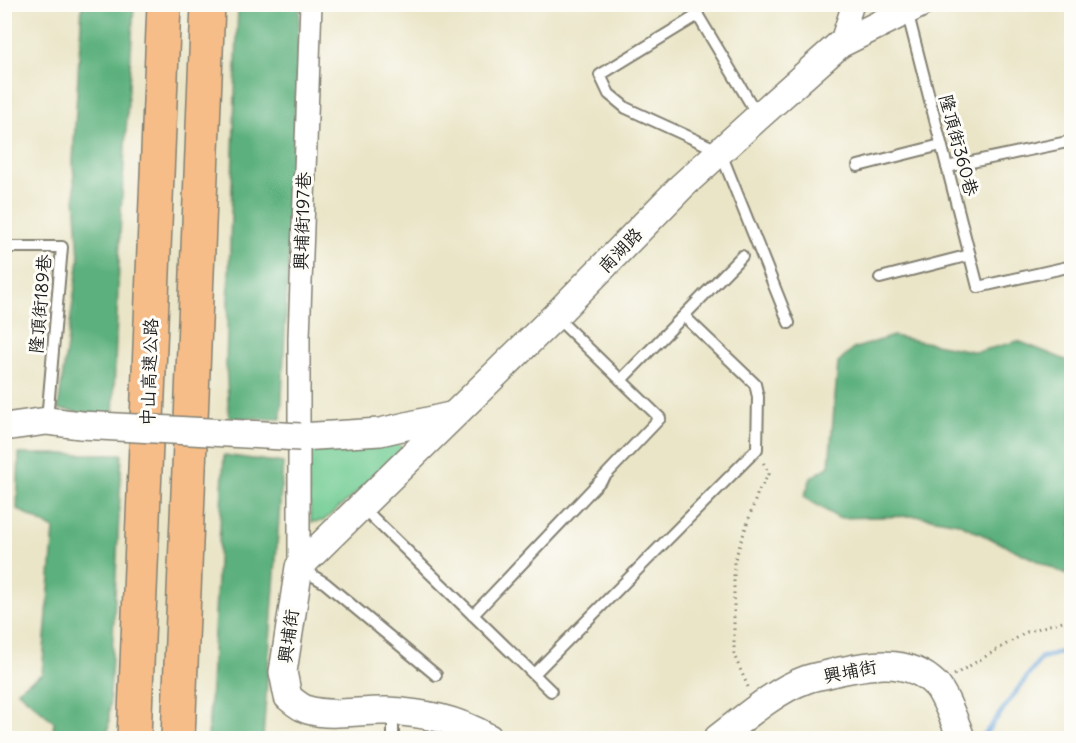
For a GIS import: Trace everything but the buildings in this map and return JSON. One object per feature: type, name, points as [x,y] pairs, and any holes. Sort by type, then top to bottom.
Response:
[{"type":"highway","name":"中山高速公路","points":[[134,738],[164,4]]},
{"type":"highway","points":[[178,738],[208,4]]},
{"type":"street","name":"興埔街197巷","points":[[300,437],[298,338],[311,4]]},
{"type":"street","points":[[840,44],[853,4]]},
{"type":"street","name":"南湖路","points":[[298,567],[720,151],[840,44],[913,8]]},
{"type":"street","points":[[4,428],[47,421],[81,425],[300,437],[380,432],[452,416]]},
{"type":"street","name":"興埔街","points":[[300,437],[298,567],[283,672],[288,698],[306,710],[322,712],[393,712],[434,716],[456,722],[479,736]]},
{"type":"street","name":"興埔街","points":[[718,738],[757,708],[805,680],[859,666],[883,664],[898,666],[920,673],[937,686]]},
{"type":"street","points":[[937,686],[961,738]]},
{"type":"lane","points":[[691,4],[758,117]]},
{"type":"lane","name":"隆頂街360巷","points":[[913,8],[941,145],[978,287],[1071,266]]},
{"type":"lane","points":[[698,15],[600,75],[609,94],[626,108],[720,151],[789,323]]},
{"type":"lane","points":[[947,167],[1071,141]]},
{"type":"lane","points":[[858,166],[941,145]]},
{"type":"lane","name":"隆頂街189巷","points":[[4,247],[62,247],[47,421]]},
{"type":"lane","points":[[880,278],[970,255]]},
{"type":"lane","points":[[621,380],[742,256]]},
{"type":"lane","points":[[473,615],[660,418],[555,316]]},
{"type":"lane","points":[[534,674],[757,449],[758,397],[755,384],[684,316]]},
{"type":"lane","points":[[361,505],[551,691]]},
{"type":"lane","points":[[298,567],[325,583],[436,675]]},
{"type":"lane","points":[[393,712],[393,738]]},
{"type":"path","points":[[757,449],[769,474],[758,492],[734,562],[734,655],[757,708]]},
{"type":"path","points":[[937,686],[1027,632],[1071,618]]},
{"type":"green space","points":[[82,5],[134,5],[121,212],[113,417],[58,409],[79,259],[73,162]]},
{"type":"green space","points":[[238,5],[300,5],[281,419],[229,418],[226,363]]},
{"type":"green space","points":[[893,336],[977,352],[1018,341],[1071,362],[1071,577],[958,523],[919,516],[838,518],[804,497],[811,478],[829,466],[838,363],[853,349]]},
{"type":"green space","points":[[393,441],[402,447],[402,455],[323,521],[311,522],[307,452]]},
{"type":"green space","points":[[19,454],[122,454],[108,738],[52,738],[54,722],[17,690],[42,674],[54,529],[17,509]]},
{"type":"green space","points":[[224,455],[283,463],[263,738],[208,738]]},
{"type":"waterway","points":[[978,738],[985,734],[1041,658],[1072,649]]}]
